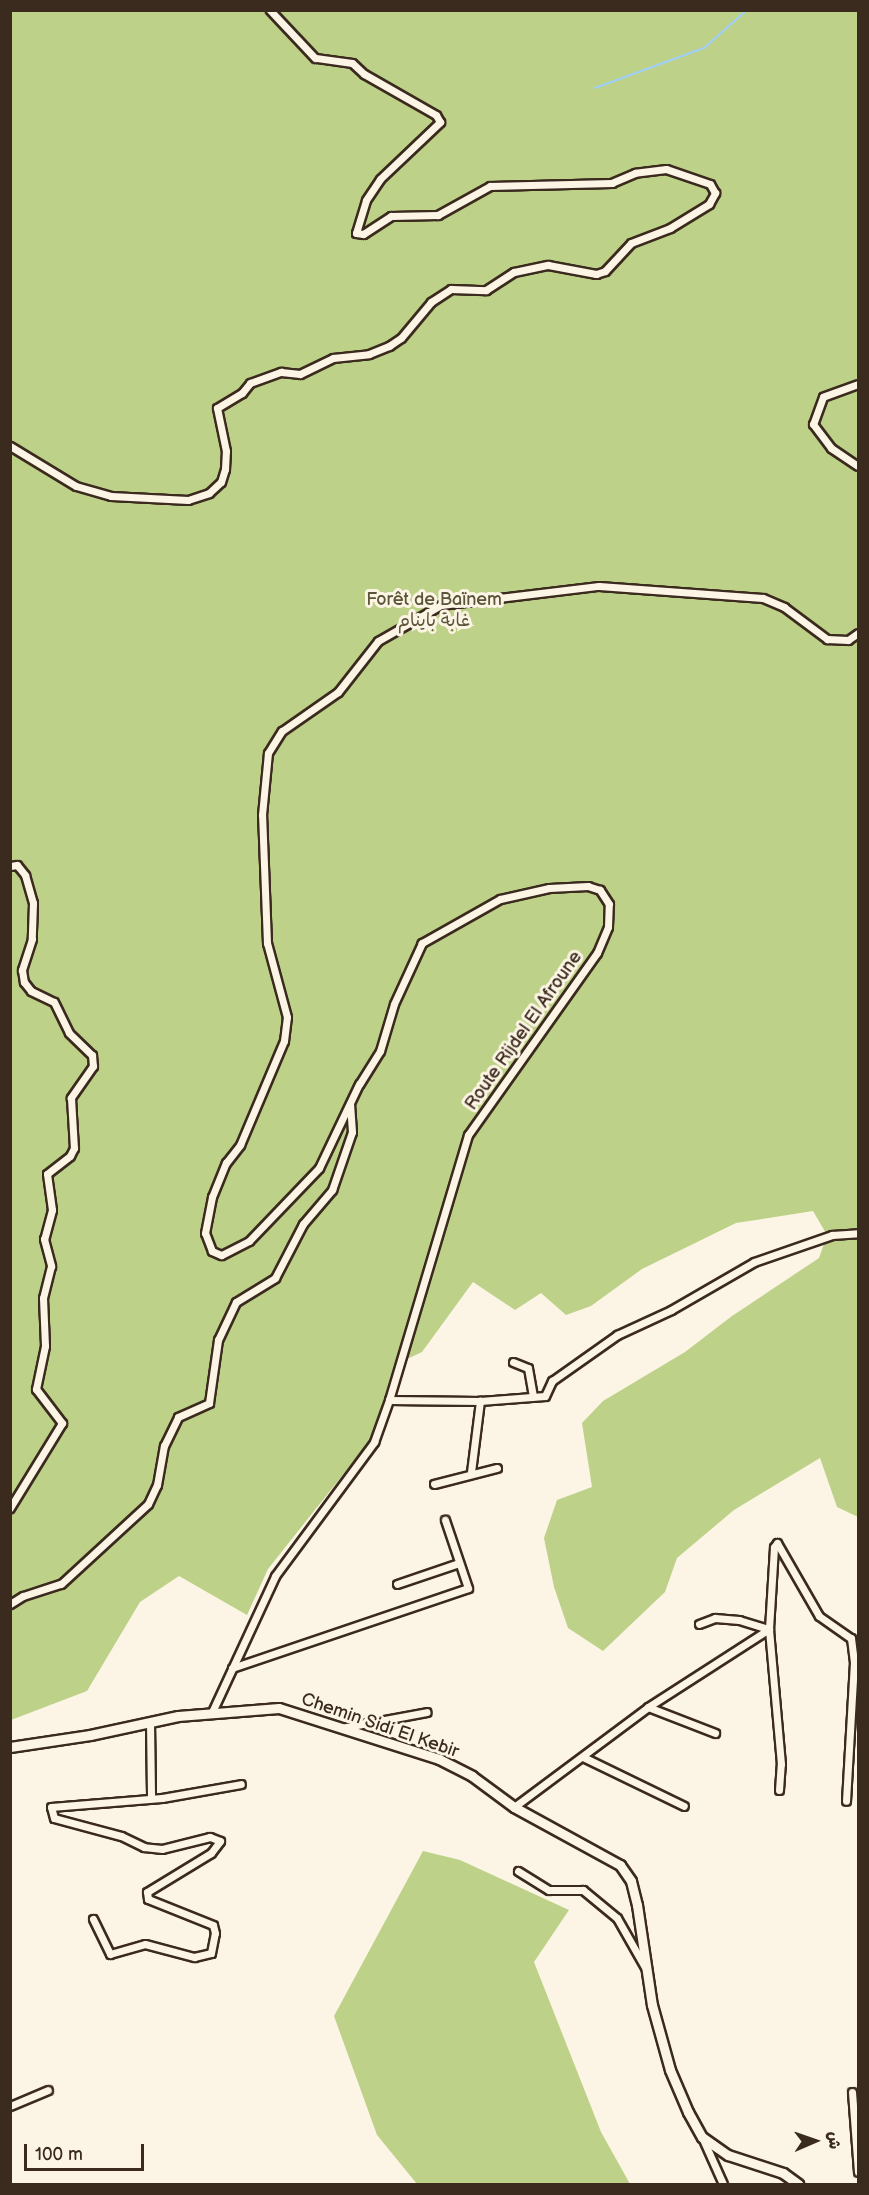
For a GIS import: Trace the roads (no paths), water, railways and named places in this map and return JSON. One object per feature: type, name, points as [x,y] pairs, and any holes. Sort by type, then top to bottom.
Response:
[{"type":"street","points":[[10,446],[76,486],[111,496],[188,500],[209,493],[221,482],[225,469],[226,451],[217,408],[242,393],[250,383],[281,372],[300,374],[333,358],[369,354],[389,346],[401,339],[431,302],[452,289],[486,290],[514,272],[548,265],[596,274],[605,271],[631,243],[670,228],[709,204],[715,193],[710,184],[666,170],[635,173],[612,183],[490,186],[438,215],[391,216],[363,234],[356,233],[366,200],[380,179],[440,122],[436,115],[364,74],[352,63],[315,58],[270,10]]},
{"type":"street","points":[[858,384],[823,397],[813,424],[831,448],[858,466]]},
{"type":"street","name":"Route Rijdel El Afroune","points":[[389,1400],[468,1135],[597,953],[608,927],[609,904],[600,890],[588,886],[549,888],[501,899],[422,944],[394,1004],[380,1051],[350,1104],[319,1168],[281,1211],[234,1252],[222,1255],[212,1251],[205,1233],[212,1197],[226,1163],[240,1145],[284,1041],[287,1017],[267,944],[262,815],[268,753],[282,731],[338,692],[378,641],[441,605],[599,586],[763,598],[784,607],[827,639],[848,640],[858,633]]},
{"type":"street","points":[[10,866],[17,865],[25,875],[33,903],[32,939],[22,970],[24,982],[31,991],[54,1002],[69,1033],[92,1055],[93,1066],[71,1098],[74,1148],[70,1155],[47,1173],[46,1182],[52,1210],[44,1239],[51,1266],[43,1298],[45,1346],[36,1389],[62,1424],[10,1508]]},
{"type":"street","points":[[10,1604],[23,1596],[61,1584],[148,1503],[157,1485],[164,1446],[178,1417],[209,1403],[218,1340],[226,1319],[249,1291],[275,1278],[303,1224],[332,1190],[352,1132],[350,1104]]},
{"type":"street","points":[[212,1712],[275,1576],[374,1442],[389,1400],[480,1401],[545,1396],[552,1381],[616,1335],[671,1310],[754,1262],[832,1235],[858,1233]]},
{"type":"street","points":[[513,1362],[528,1368],[533,1397]]},
{"type":"street","points":[[471,1472],[480,1401]]},
{"type":"street","points":[[434,1484],[471,1472],[497,1468]]},
{"type":"street","points":[[232,1668],[468,1588],[445,1520]]},
{"type":"street","points":[[779,1790],[781,1764],[769,1629],[774,1547],[779,1543],[799,1585],[819,1616],[851,1638],[853,1684],[846,1801]]},
{"type":"street","points":[[398,1584],[459,1563]]},
{"type":"street","points":[[699,1624],[715,1618],[739,1620],[769,1629]]},
{"type":"street","points":[[514,1807],[648,1707],[769,1629]]},
{"type":"street","points":[[648,1707],[715,1733]]},
{"type":"street","name":"Chemin Sidi El Kebir","points":[[10,1747],[212,1712],[279,1708],[336,1729],[439,1759],[472,1776],[514,1807],[620,1865],[631,1881],[637,1905],[647,1969],[670,2070],[702,2137],[728,2155],[783,2173],[798,2184]]},
{"type":"street","points":[[336,1729],[427,1712]]},
{"type":"street","points":[[150,1722],[151,1798]]},
{"type":"street","points":[[583,1757],[684,1806]]},
{"type":"street","points":[[93,1918],[110,1954],[145,1944],[195,1956],[211,1953],[215,1933],[213,1925],[148,1899],[147,1892],[211,1853],[219,1844],[218,1838],[153,1848],[51,1815],[51,1807],[151,1798],[241,1784]]},
{"type":"street","points":[[518,1871],[549,1890],[583,1890],[617,1918],[647,1969]]},
{"type":"street","points":[[10,2106],[48,2090]]},
{"type":"street","points":[[852,2092],[858,2172]]},
{"type":"street","points":[[702,2137],[723,2184]]},
{"type":"waterway","points":[[595,88],[704,48],[747,10]]},
{"type":"park label","name":"Forêt de Baïnem غابة باينام","points":[[434,611]]}]
